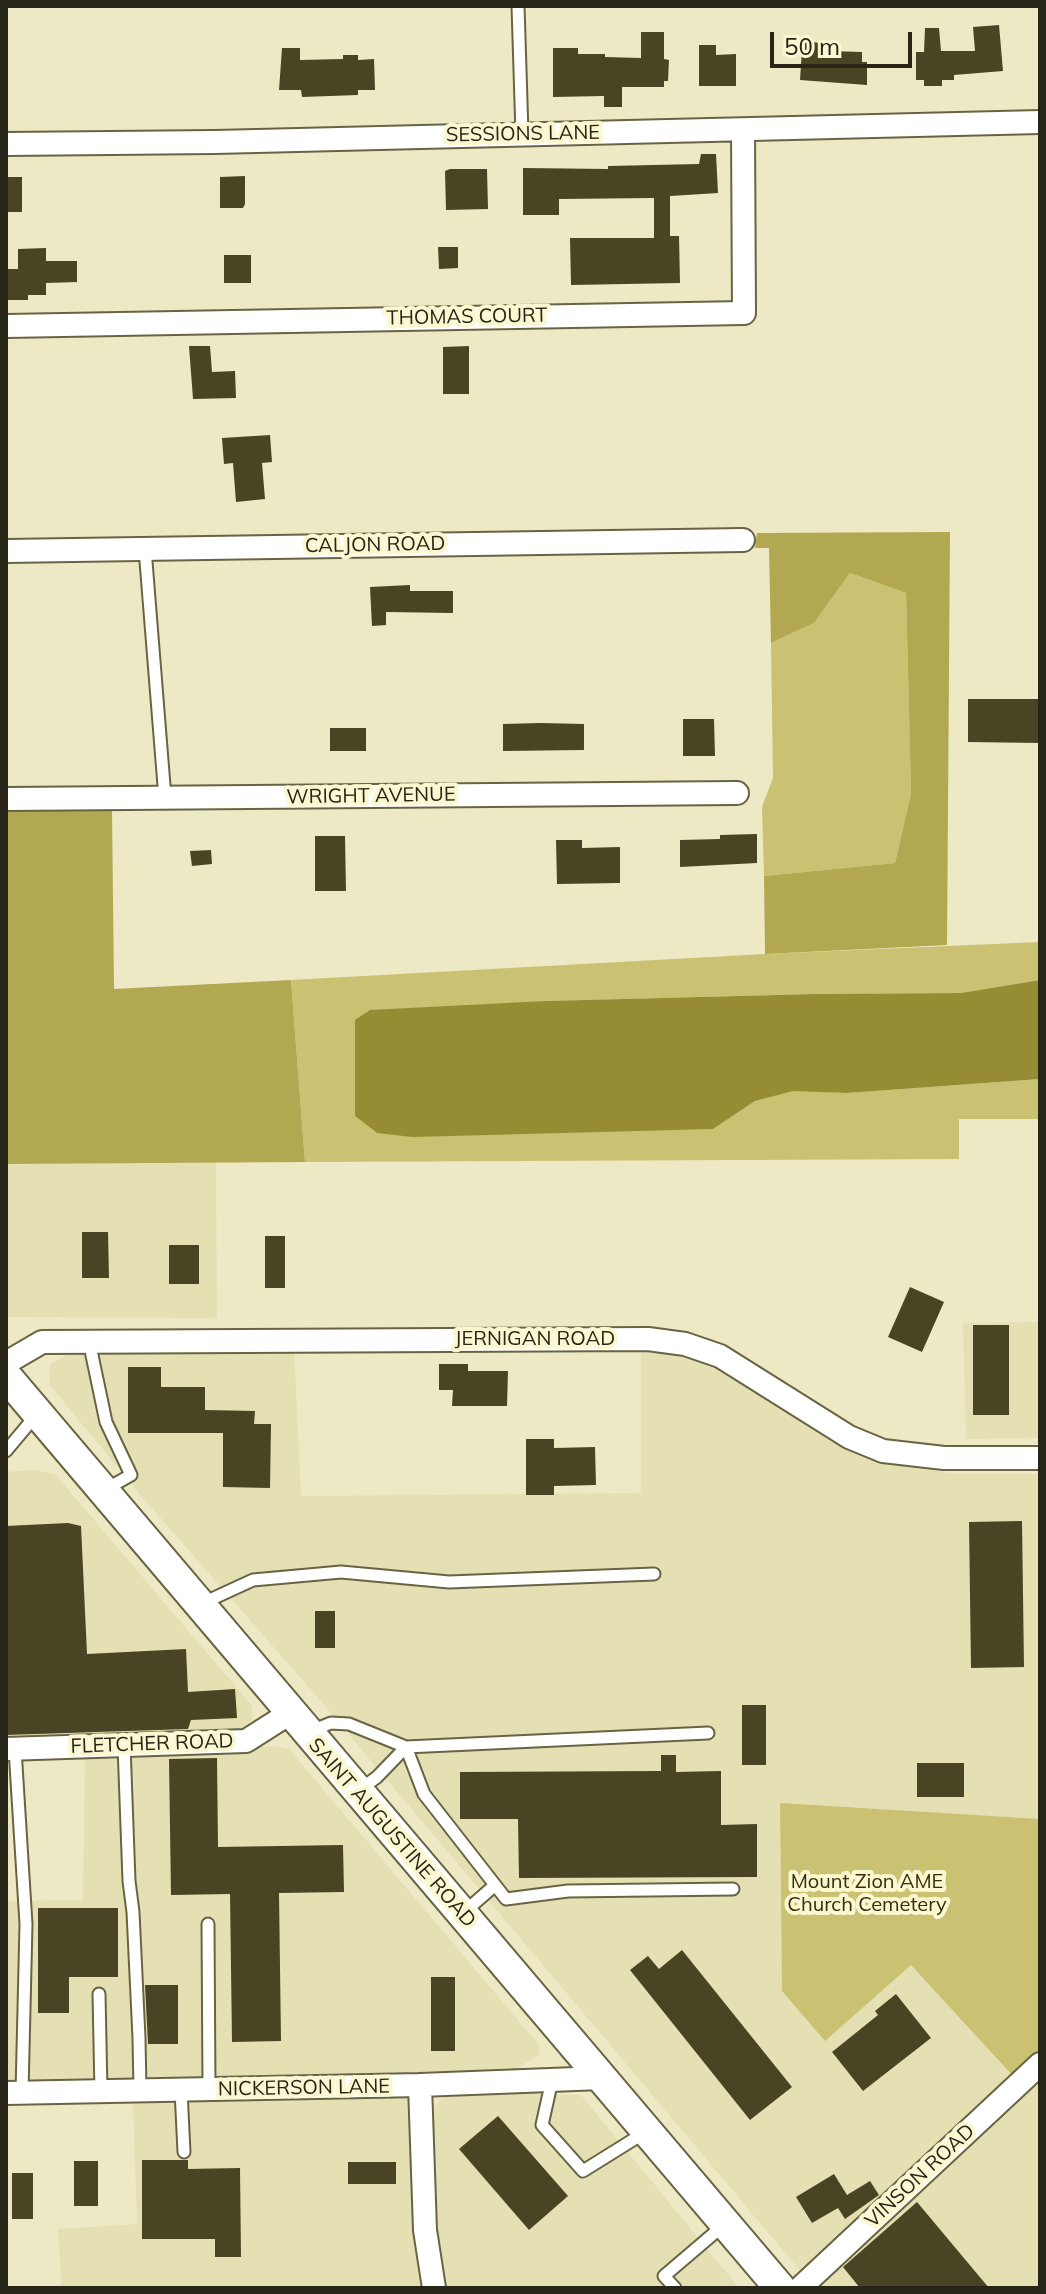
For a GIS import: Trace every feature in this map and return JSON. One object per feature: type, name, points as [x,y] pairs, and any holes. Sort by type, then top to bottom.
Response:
[{"type":"main road","name":"SAINT AUGUSTINE ROAD","points":[[6,1376],[780,2288]]},
{"type":"street","name":"SESSIONS LANE","points":[[6,144],[1040,122]]},
{"type":"street","name":"THOMAS COURT","points":[[6,326],[744,313],[743,130]]},
{"type":"street","name":"CALJON ROAD","points":[[6,551],[743,540]]},
{"type":"street","name":"WRIGHT AVENUE","points":[[6,799],[737,793]]},
{"type":"street","name":"JERNIGAN ROAD","points":[[6,1363],[42,1342],[89,1340],[648,1339],[685,1344],[720,1356],[849,1437],[883,1451],[944,1458],[1040,1458]]},
{"type":"street","name":"FLETCHER ROAD","points":[[10,1749],[246,1741],[298,1723]]},
{"type":"street","name":"VINSON ROAD","points":[[800,2288],[1040,2064]]},
{"type":"street","name":"NICKERSON LANE","points":[[14,2093],[602,2078]]},
{"type":"street","points":[[420,2085],[425,2230],[434,2288]]},
{"type":"lane","points":[[518,6],[522,134]]},
{"type":"lane","points":[[145,549],[165,798]]},
{"type":"lane","points":[[89,1340],[106,1422],[131,1475],[102,1491]]},
{"type":"lane","points":[[6,1451],[38,1414]]},
{"type":"lane","points":[[199,1605],[253,1580],[341,1572],[449,1582],[654,1574]]},
{"type":"lane","points":[[298,1723],[349,1724],[406,1747],[708,1733]]},
{"type":"lane","points":[[124,1745],[140,2091]]},
{"type":"lane","points":[[357,1792],[377,1777],[406,1747]]},
{"type":"lane","points":[[406,1747],[424,1794],[506,1899],[568,1891],[733,1889]]},
{"type":"lane","points":[[10,1749],[26,1924],[14,2093]]},
{"type":"lane","points":[[462,1914],[494,1886]]},
{"type":"lane","points":[[208,1924],[209,2089]]},
{"type":"lane","points":[[99,1994],[101,2092]]},
{"type":"lane","points":[[552,2080],[542,2125],[583,2171],[646,2131]]},
{"type":"lane","points":[[181,2090],[184,2152]]},
{"type":"lane","points":[[675,2288],[664,2276],[726,2224]]},
{"type":"shaded area","points":[[950,532],[947,945],[765,954],[764,876],[895,863],[911,794],[906,593],[850,573],[814,623],[771,643],[769,548],[755,548],[757,533]]},
{"type":"shaded area","points":[[6,810],[112,811],[114,989],[291,980],[305,1162],[6,1164]]},
{"type":"shaded area","points":[[1040,980],[1040,1079],[847,1093],[793,1091],[755,1101],[713,1129],[412,1137],[377,1133],[355,1116],[355,1020],[370,1010],[546,1001],[961,993]]},
{"type":"shaded area","points":[[216,1162],[217,1318],[6,1317],[6,1164]]},
{"type":"shaded area","points":[[1040,1322],[1040,1438],[966,1439],[963,1323]]},
{"type":"shaded area","points":[[294,1348],[301,1496],[641,1493],[641,1348],[684,1353],[719,1368],[831,1442],[897,1465],[957,1474],[1040,1474],[1040,1819],[780,1804],[782,1991],[825,2040],[911,1964],[1013,2076],[803,2274],[50,1385],[49,1365],[69,1354]]},
{"type":"shaded area","points":[[33,1470],[55,1474],[253,1707],[251,1720],[236,1732],[6,1740],[6,1472]]},
{"type":"shaded area","points":[[275,1746],[289,1749],[539,2045],[539,2054],[513,2072],[6,2084],[6,1901],[83,1900],[85,1755]]},
{"type":"shaded area","points":[[1040,2080],[1040,2288],[815,2288]]},
{"type":"shaded area","points":[[448,2094],[581,2095],[739,2288],[441,2288],[428,2136],[431,2109]]},
{"type":"shaded area","points":[[413,2096],[426,2288],[62,2288],[58,2229],[137,2224],[133,2103]]},
{"type":"green space","points":[[850,573],[906,593],[911,794],[895,863],[764,876],[762,807],[773,778],[771,643],[814,623]]},
{"type":"green space","points":[[1040,942],[1040,980],[962,993],[546,1001],[355,1020],[355,1116],[377,1133],[713,1129],[755,1101],[793,1090],[847,1093],[1040,1079],[1040,1119],[959,1119],[959,1159],[305,1162],[291,980]]},
{"type":"green space","name":"Mount Zion AME Church Cemetery","points":[[780,1803],[1040,1819],[1040,2050],[1013,2076],[911,1965],[825,2041],[782,1991]]},
{"type":"building","points":[[999,25],[1003,71],[954,75],[954,80],[942,80],[942,86],[924,86],[924,80],[916,80],[916,52],[924,52],[925,28],[939,28],[941,51],[975,51],[973,27]]},
{"type":"building","points":[[641,32],[664,32],[664,59],[669,60],[668,81],[664,81],[664,87],[622,87],[622,107],[604,107],[604,96],[553,97],[553,48],[578,48],[578,54],[641,58]]},
{"type":"building","points":[[805,42],[828,43],[828,51],[862,52],[862,62],[867,62],[867,85],[800,80]]},
{"type":"building","points":[[699,45],[716,45],[716,55],[736,54],[736,86],[699,86]]},
{"type":"building","points":[[282,48],[300,48],[300,60],[343,59],[343,55],[358,55],[358,60],[374,59],[375,90],[358,90],[358,95],[302,97],[301,90],[279,90]]},
{"type":"building","points":[[701,154],[716,154],[718,193],[670,196],[670,236],[679,236],[680,283],[571,285],[570,238],[654,238],[654,198],[559,199],[559,215],[523,215],[523,168],[608,169],[608,166],[699,164]]},
{"type":"building","points":[[487,169],[488,209],[446,210],[445,171]]},
{"type":"building","points":[[245,176],[243,208],[220,208],[220,177]]},
{"type":"building","points":[[6,177],[22,177],[22,212],[6,212]]},
{"type":"building","points":[[438,247],[458,247],[458,268],[439,269]]},
{"type":"building","points":[[46,248],[46,261],[77,261],[77,282],[46,283],[46,295],[28,295],[28,300],[6,300],[6,269],[18,269],[18,249]]},
{"type":"building","points":[[224,255],[251,255],[251,283],[224,283]]},
{"type":"building","points":[[189,346],[210,346],[212,372],[235,371],[236,398],[193,399]]},
{"type":"building","points":[[469,346],[469,394],[443,394],[443,347]]},
{"type":"building","points":[[270,435],[272,462],[262,463],[265,499],[236,502],[233,463],[224,464],[222,438]]},
{"type":"building","points":[[410,585],[410,591],[453,591],[453,613],[386,612],[386,625],[372,626],[370,587]]},
{"type":"building","points":[[968,699],[1040,699],[1040,743],[968,742]]},
{"type":"building","points":[[683,719],[714,719],[715,756],[683,756]]},
{"type":"building","points":[[503,724],[584,724],[584,750],[503,751]]},
{"type":"building","points":[[330,728],[366,728],[366,751],[330,751]]},
{"type":"building","points":[[757,834],[757,863],[680,867],[680,840]]},
{"type":"building","points":[[315,836],[345,836],[346,891],[315,891]]},
{"type":"building","points":[[556,840],[582,840],[582,848],[620,847],[620,883],[557,884]]},
{"type":"building","points":[[211,850],[212,864],[192,866],[190,851]]},
{"type":"building","points":[[82,1232],[108,1232],[109,1278],[82,1278]]},
{"type":"building","points":[[265,1236],[285,1236],[285,1288],[265,1288]]},
{"type":"building","points":[[169,1245],[199,1245],[199,1284],[169,1284]]},
{"type":"building","points":[[910,1287],[944,1302],[922,1352],[888,1337]]},
{"type":"building","points":[[973,1325],[1009,1325],[1009,1415],[973,1415]]},
{"type":"building","points":[[439,1364],[468,1364],[468,1371],[508,1371],[507,1406],[452,1406],[453,1390],[439,1390]]},
{"type":"building","points":[[128,1367],[161,1367],[161,1387],[205,1387],[205,1410],[255,1411],[254,1424],[271,1424],[270,1488],[223,1487],[223,1433],[128,1433]]},
{"type":"building","points":[[526,1439],[554,1439],[554,1448],[595,1447],[596,1485],[554,1486],[554,1495],[526,1495]]},
{"type":"building","points":[[1022,1521],[1024,1667],[971,1668],[969,1522]]},
{"type":"building","points":[[68,1523],[81,1526],[87,1654],[186,1649],[188,1692],[235,1689],[237,1718],[191,1720],[188,1729],[6,1735],[6,1526]]},
{"type":"building","points":[[315,1611],[335,1611],[335,1648],[315,1648]]},
{"type":"building","points":[[742,1705],[766,1705],[766,1765],[742,1765]]},
{"type":"building","points":[[661,1755],[676,1755],[676,1772],[721,1771],[721,1825],[757,1824],[757,1877],[519,1878],[518,1819],[460,1819],[460,1772],[661,1771]]},
{"type":"building","points":[[217,1758],[218,1847],[343,1845],[344,1892],[279,1893],[281,2041],[232,2042],[230,1894],[171,1895],[169,1759]]},
{"type":"building","points":[[917,1763],[964,1763],[964,1797],[917,1797]]},
{"type":"building","points":[[38,1908],[118,1908],[118,1977],[69,1977],[69,2013],[38,2013]]},
{"type":"building","points":[[682,1950],[792,2087],[750,2120],[630,1970],[648,1956],[659,1969]]},
{"type":"building","points":[[431,1977],[455,1977],[455,2051],[431,2051]]},
{"type":"building","points":[[145,1985],[178,1985],[178,2044],[148,2044]]},
{"type":"building","points":[[896,1994],[931,2038],[863,2091],[832,2052],[878,2015],[875,2011]]},
{"type":"building","points":[[498,2116],[568,2196],[529,2230],[459,2149]]},
{"type":"building","points":[[142,2160],[188,2160],[188,2169],[240,2168],[241,2257],[215,2257],[215,2239],[142,2239]]},
{"type":"building","points":[[74,2161],[98,2161],[98,2206],[74,2206]]},
{"type":"building","points":[[348,2162],[396,2162],[396,2184],[348,2184]]},
{"type":"building","points":[[12,2173],[33,2173],[33,2219],[12,2219]]},
{"type":"building","points":[[834,2174],[847,2195],[870,2181],[879,2195],[845,2219],[838,2208],[812,2223],[796,2197]]},
{"type":"building","points":[[917,2202],[989,2288],[860,2288],[843,2267]]}]
